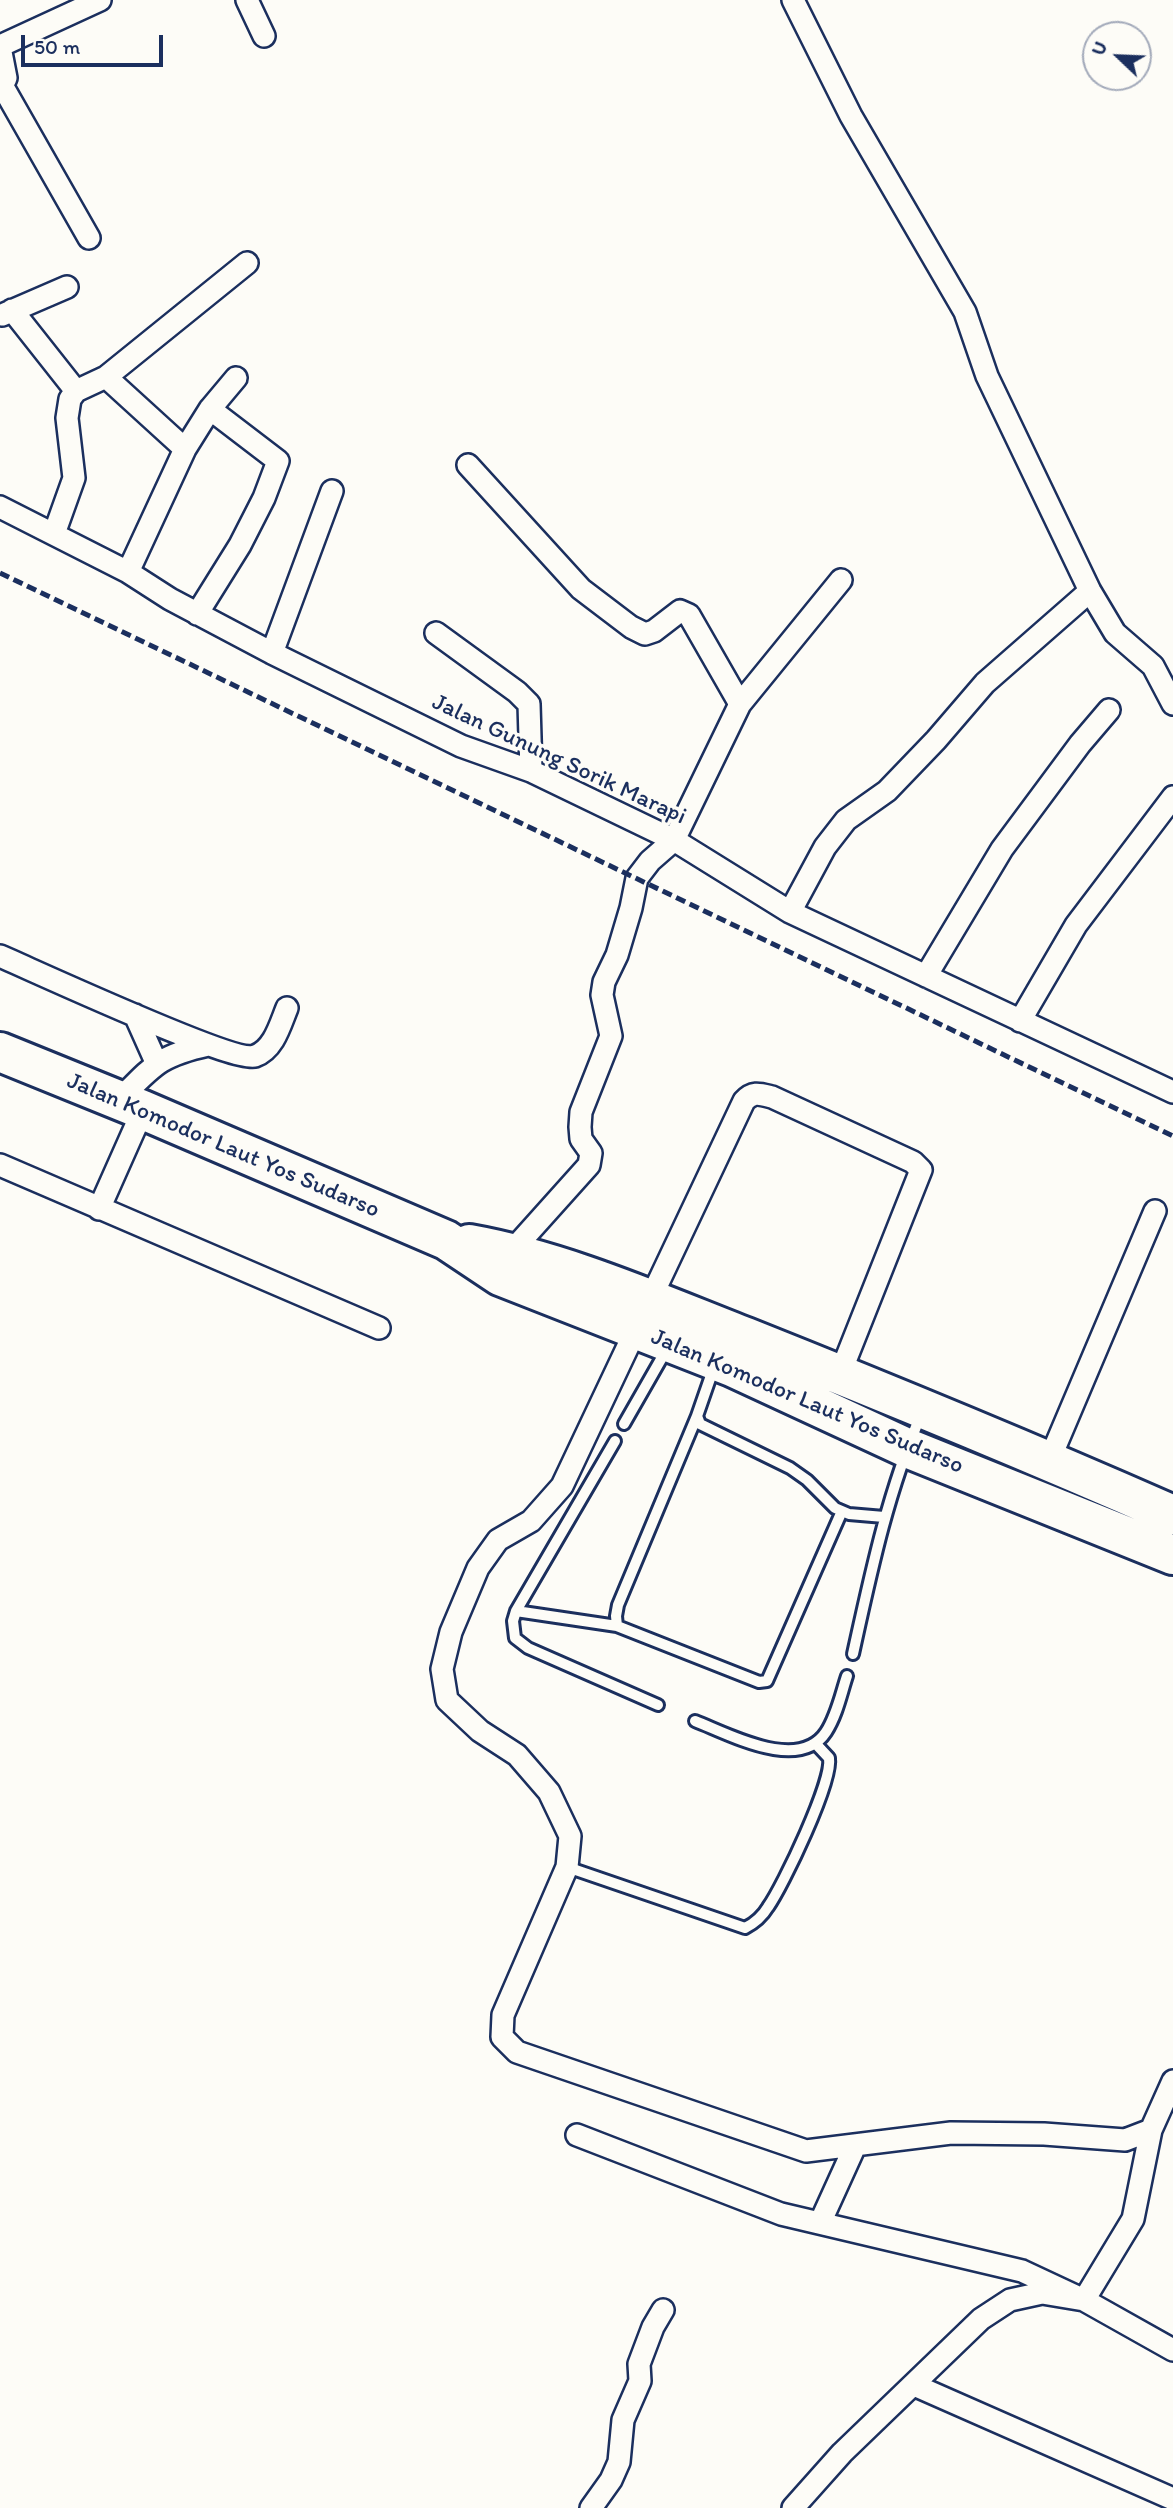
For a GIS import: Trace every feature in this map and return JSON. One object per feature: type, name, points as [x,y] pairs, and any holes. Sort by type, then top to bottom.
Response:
[{"type":"highway","name":"Jalan Komodor Laut Yos Sudarso","points":[[0,1052],[506,1264],[666,1323],[840,1374],[1173,1515]]},
{"type":"highway","name":"Jalan Komodor Laut Yos Sudarso","points":[[666,1323],[716,1361],[906,1448],[1173,1555]]},
{"type":"street","points":[[89,238],[1,89],[6,78],[0,47],[100,0]]},
{"type":"street","points":[[247,0],[264,36]]},
{"type":"street","points":[[793,0],[851,116],[965,312],[987,376],[1090,590],[1115,633],[1153,666],[1173,704]]},
{"type":"street","points":[[54,534],[74,478],[67,418],[68,403],[76,391],[106,377],[247,263]]},
{"type":"street","points":[[67,287],[6,313],[76,391]]},
{"type":"street","points":[[106,377],[185,449]]},
{"type":"street","points":[[128,572],[185,449],[210,408],[236,378]]},
{"type":"street","points":[[197,614],[240,545],[264,498],[278,461],[210,408]]},
{"type":"street","points":[[468,465],[581,589],[631,627],[645,634],[654,631],[680,611],[689,615],[740,704]]},
{"type":"street","points":[[272,653],[332,491]]},
{"type":"street","name":"Jalan Gunung Sorik Marapi","points":[[0,508],[128,572],[197,614],[272,653],[461,746],[531,771],[674,840],[790,912],[1173,1092]]},
{"type":"street","points":[[506,1264],[589,1165],[591,1153],[581,1139],[582,1112],[611,1036],[603,1004],[604,982],[617,955],[637,878],[650,861],[674,840],[740,704],[841,580]]},
{"type":"street","points":[[790,912],[825,847],[846,820],[887,791],[985,683],[1090,590]]},
{"type":"street","points":[[436,633],[517,692],[529,704],[531,771]]},
{"type":"street","points":[[926,976],[1002,849],[1109,710]]},
{"type":"street","points":[[1020,1021],[1076,925],[1173,797]]},
{"type":"street","points":[[0,956],[208,1045],[252,1057],[265,1051],[287,1008]]},
{"type":"street","points":[[135,1014],[156,1062]]},
{"type":"street","points":[[99,1209],[131,1105],[156,1062],[181,1051],[208,1045]]},
{"type":"street","points":[[840,1374],[921,1170],[913,1162],[772,1097],[756,1093],[744,1101],[666,1323],[562,1486],[531,1521],[498,1540],[478,1568],[451,1632],[442,1670],[447,1700],[480,1731],[517,1755],[549,1792],[570,1836],[568,1867],[503,2015],[502,2037],[517,2052],[806,2151],[951,2133],[1044,2134],[1125,2140],[1151,2130]]},
{"type":"street","points":[[0,1165],[379,1328]]},
{"type":"street","points":[[1049,1461],[1155,1211]]},
{"type":"street","points":[[1084,2300],[1133,2219],[1151,2130],[1173,2081]]},
{"type":"street","points":[[577,2134],[781,2214],[1022,2271],[1084,2300],[1173,2350]]},
{"type":"street","points":[[820,2223],[855,2146]]},
{"type":"street","points":[[793,2508],[842,2453],[981,2319],[1010,2300],[1042,2293],[1084,2300]]},
{"type":"street","points":[[591,2508],[611,2480],[619,2462],[623,2420],[640,2381],[639,2364],[653,2327],[663,2310]]},
{"type":"street","points":[[914,2385],[1173,2498]]},
{"type":"lane","points":[[624,1424],[666,1323]]},
{"type":"lane","points":[[617,1626],[615,1616],[618,1605],[697,1416],[716,1361]]},
{"type":"lane","points":[[853,1654],[884,1517],[906,1448],[924,1409]]},
{"type":"lane","points":[[697,1416],[700,1424],[790,1468],[807,1480],[835,1508],[849,1514],[884,1517]]},
{"type":"lane","points":[[615,1441],[516,1611],[515,1638],[658,1705]]},
{"type":"lane","points":[[516,1611],[617,1626],[759,1682],[767,1681],[842,1510]]},
{"type":"lane","points":[[695,1721],[767,1749],[796,1749],[816,1743],[826,1732],[847,1676]]},
{"type":"lane","points":[[568,1867],[744,1928],[756,1922],[778,1892],[810,1821],[830,1765],[826,1752],[816,1743]]},
{"type":"railway","points":[[0,573],[1173,1136]]}]
